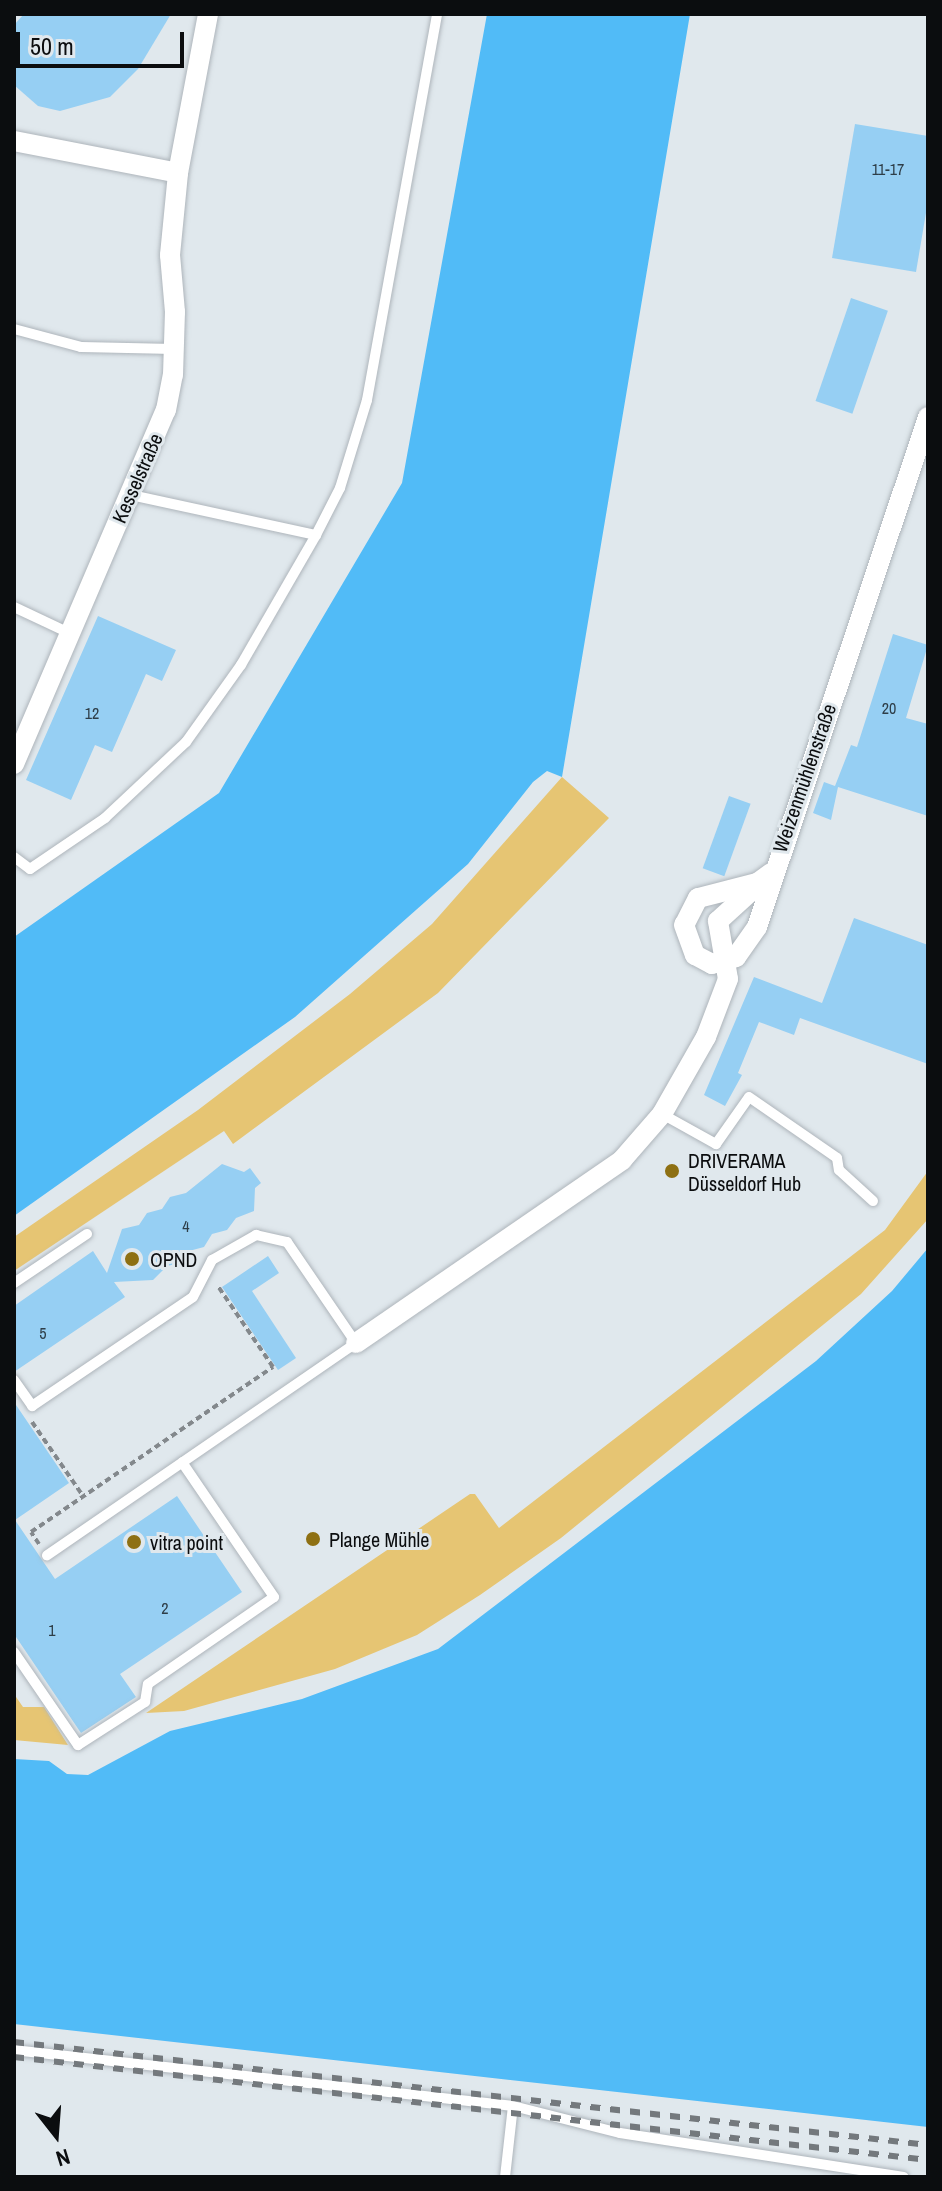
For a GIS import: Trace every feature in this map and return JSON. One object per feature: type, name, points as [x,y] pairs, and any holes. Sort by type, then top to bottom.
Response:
[{"type":"street","name":"Kesselstraße","points":[[14,764],[67,632],[131,495],[166,410],[174,349],[170,255],[178,173],[208,14]]},
{"type":"street","points":[[14,141],[178,173]]},
{"type":"street","name":"Weizenmühlenstraße","points":[[356,1343],[591,1185],[622,1160],[662,1114],[706,1037],[728,979],[718,921],[771,873],[928,417]]},
{"type":"street","points":[[771,873],[750,941],[725,961],[712,964],[695,955],[685,937],[686,915],[706,894],[757,883],[771,873]]},
{"type":"lane","points":[[14,857],[30,869],[51,855],[105,818],[186,742],[241,665],[340,488],[367,400],[437,14]]},
{"type":"lane","points":[[14,329],[81,347],[174,349]]},
{"type":"lane","points":[[131,495],[316,535]]},
{"type":"lane","points":[[14,607],[67,632]]},
{"type":"lane","points":[[662,1114],[716,1144],[749,1097],[837,1158],[839,1170],[873,1201]]},
{"type":"lane","points":[[14,1283],[87,1234]]},
{"type":"lane","points":[[14,1380],[32,1406],[193,1297],[206,1269],[256,1235],[287,1242],[356,1343],[47,1555]]},
{"type":"lane","points":[[14,1652],[78,1745],[145,1702],[148,1684],[274,1597],[182,1462]]},
{"type":"lane","points":[[14,2050],[513,2106],[620,2133],[904,2177]]},
{"type":"lane","points":[[505,2177],[513,2106]]},
{"type":"path","points":[[31,1532],[273,1367],[206,1269]]},
{"type":"path","points":[[32,1406],[25,1411],[83,1496]]},
{"type":"shaded area","points":[[562,777],[609,818],[438,993],[233,1144],[224,1131],[14,1271],[14,1237],[198,1110],[350,994],[432,924]]},
{"type":"shaded area","points":[[928,1171],[928,1219],[861,1294],[561,1538],[480,1595],[417,1635],[335,1669],[184,1711],[146,1713],[470,1494],[475,1494],[499,1528],[885,1230]]},
{"type":"shaded area","points":[[14,1694],[23,1707],[44,1707],[68,1745],[14,1740]]},
{"type":"water","points":[[487,14],[690,14],[562,777],[547,771],[533,782],[468,864],[295,1017],[14,1216],[14,937],[219,793],[402,483]]},
{"type":"water","points":[[928,1248],[928,2127],[14,2024],[14,1759],[49,1761],[67,1774],[88,1775],[170,1731],[302,1699],[438,1649],[816,1361],[892,1291]]},
{"type":"building","points":[[24,14],[171,14],[138,69],[110,97],[60,111],[38,106],[14,85],[14,25]]},
{"type":"building","points":[[855,124],[928,136],[928,201],[916,272],[832,258]]},
{"type":"building","points":[[851,298],[888,311],[852,414],[816,401]]},
{"type":"building","points":[[98,616],[176,650],[162,681],[146,674],[112,752],[95,745],[71,800],[26,780]]},
{"type":"building","points":[[893,634],[928,645],[906,718],[928,724],[928,816],[838,787],[831,820],[813,813],[824,782],[835,786],[851,745],[857,747]]},
{"type":"building","points":[[729,796],[751,804],[724,876],[703,868]]},
{"type":"building","points":[[854,918],[928,945],[928,1064],[800,1018],[794,1035],[759,1022],[738,1073],[742,1075],[725,1106],[704,1095],[754,977],[822,1003]]},
{"type":"building","points":[[222,1164],[244,1172],[250,1168],[261,1183],[255,1188],[254,1211],[236,1218],[227,1230],[212,1234],[204,1247],[189,1251],[180,1263],[167,1266],[153,1280],[114,1282],[125,1297],[14,1372],[14,1306],[93,1251],[107,1273],[122,1229],[139,1225],[147,1213],[162,1209],[170,1197],[186,1193]]},
{"type":"building","points":[[268,1256],[279,1273],[252,1291],[296,1358],[278,1370],[222,1287]]},
{"type":"building","points":[[14,1402],[69,1483],[15,1520],[55,1579],[177,1496],[242,1592],[120,1674],[136,1697],[81,1733],[14,1634]]},
{"type":"railway","points":[[14,2042],[928,2145]]},
{"type":"railway","points":[[14,2057],[928,2160]]},
{"type":"place","name":"DRIVERAMA Düsseldorf Hub","points":[[672,1171]]},
{"type":"place","name":"OPND","points":[[132,1259]]},
{"type":"place","name":"Plange Mühle","points":[[313,1539]]},
{"type":"place","name":"vitra point","points":[[134,1542]]}]
